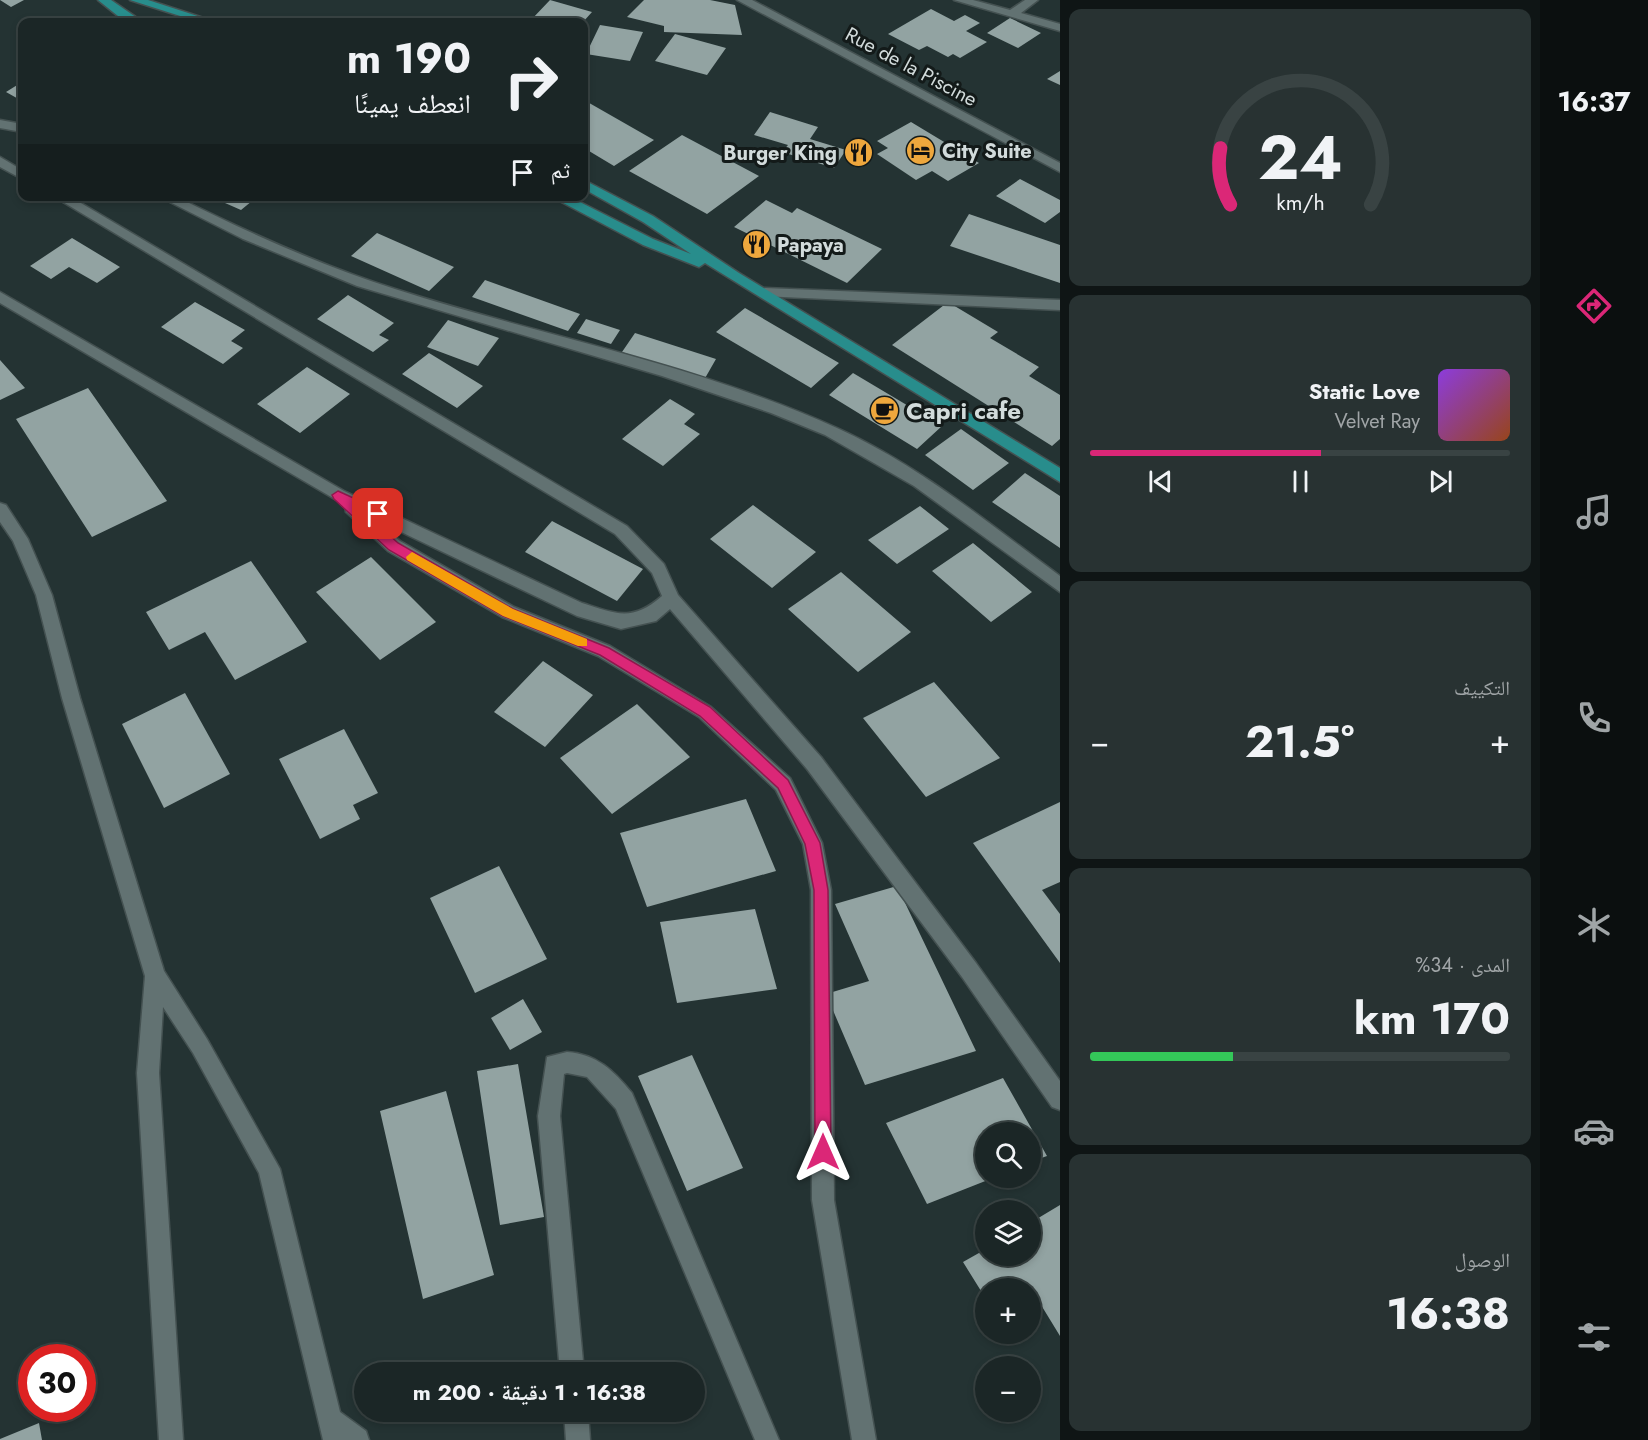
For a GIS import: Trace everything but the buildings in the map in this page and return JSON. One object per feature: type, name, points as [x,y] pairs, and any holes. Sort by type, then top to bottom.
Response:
[{"type":"main road","points":[[104,0],[127,18]]},
{"type":"main road","points":[[136,0],[197,18]]},
{"type":"main road","points":[[588,186],[648,219],[734,276],[1060,476]]},
{"type":"main road","points":[[565,201],[648,242],[734,276]]},
{"type":"street","name":"Rue de la Piscine","points":[[743,0],[1060,168]]},
{"type":"street","points":[[960,0],[1060,28]]},
{"type":"street","points":[[1011,15],[1032,0]]},
{"type":"street","points":[[0,124],[18,126]]},
{"type":"street","points":[[0,162],[18,173]]},
{"type":"street","points":[[67,201],[621,530],[654,563],[667,582],[671,598],[814,763],[969,970],[1060,1099]]},
{"type":"street","points":[[175,201],[315,266],[391,292],[518,327],[710,387],[831,431],[887,462],[1060,585]]},
{"type":"street","points":[[765,293],[1060,305]]},
{"type":"street","points":[[0,297],[338,495],[577,609],[603,619],[621,622],[650,616],[671,598]]},
{"type":"street","points":[[338,495],[394,546],[508,612],[604,651],[705,712],[783,784],[812,843],[821,890],[823,1200],[864,1440]]},
{"type":"street","points":[[0,509],[20,539],[44,595],[71,698],[155,976],[200,1046],[269,1169],[332,1430],[357,1440]]},
{"type":"street","points":[[155,976],[148,1073],[171,1440]]},
{"type":"street","points":[[571,1362],[549,1116],[554,1064],[575,1061],[602,1072],[624,1101],[767,1440]]},
{"type":"street","points":[[577,1422],[578,1440]]},
{"type":"slow traffic","points":[[412,557],[508,612],[582,642]]},
{"type":"place","name":"City Suite","points":[[921,151]]},
{"type":"place","name":"Burger King","points":[[858,153]]},
{"type":"place","name":"Papaya","points":[[756,245]]},
{"type":"place","name":"Capri cafe","points":[[885,410]]},
{"type":"route","points":[[378,514],[338,495],[394,546],[508,612],[604,651],[705,712],[783,784],[812,843],[821,890],[823,1152]]}]
